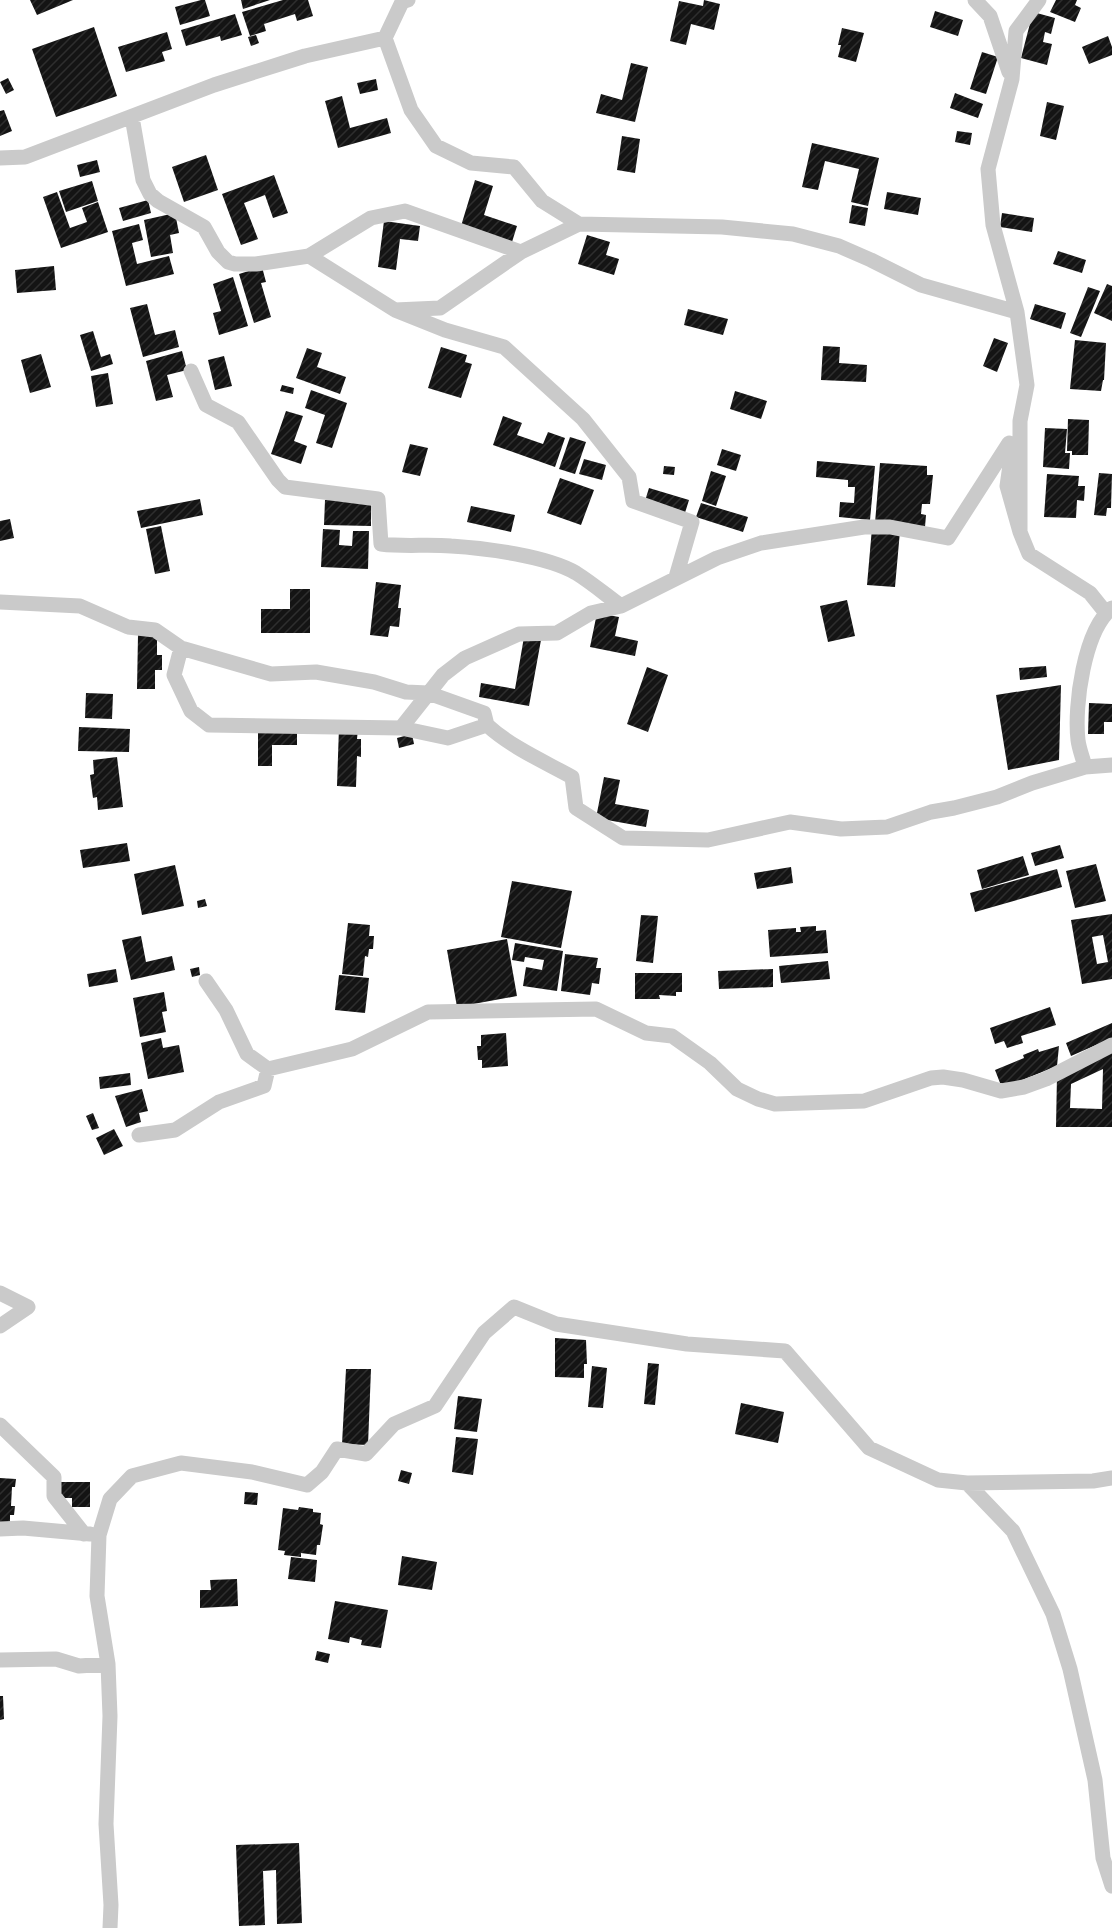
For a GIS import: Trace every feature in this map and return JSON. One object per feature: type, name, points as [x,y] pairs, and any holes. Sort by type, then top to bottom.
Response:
[{"type":"street","points":[[408,0],[402,2],[385,38],[411,110],[436,146],[471,163],[514,167],[542,201],[579,224]]},
{"type":"street","points":[[975,0],[990,16],[1011,79]]},
{"type":"street","points":[[1020,532],[1020,421],[1027,385],[1017,312],[993,225],[988,170],[1011,79],[1016,31],[1039,0]]},
{"type":"street","points":[[0,158],[25,157],[214,85],[305,56],[385,38]]},
{"type":"street","points":[[132,117],[143,180],[150,194],[158,201],[204,227],[222,258],[235,264],[309,256],[371,218],[405,211],[521,252]]},
{"type":"street","points":[[395,310],[440,308],[521,252],[579,224],[722,227],[793,234],[839,246],[921,285],[1017,312]]},
{"type":"street","points":[[309,256],[395,310],[445,330],[504,347],[583,419],[629,477],[633,501],[692,522],[676,577]]},
{"type":"street","points":[[191,371],[206,405],[238,422],[285,487],[378,499],[381,544],[451,546],[514,554],[555,564],[576,573],[621,606]]},
{"type":"street","points":[[401,728],[443,675],[465,658],[519,634],[557,633],[591,613],[621,606],[717,558],[761,543],[864,527],[890,527],[948,538],[1009,444],[1010,465],[1007,486],[1029,554],[1090,593],[1109,610],[1088,648],[1082,681],[1078,740],[1085,767]]},
{"type":"street","points":[[0,602],[80,606],[128,627],[155,630],[181,648],[271,674],[316,672],[374,682],[406,692],[428,693],[484,712],[487,724],[497,734],[572,777],[576,808],[623,838],[708,840],[790,822],[841,829],[887,827],[931,812],[997,797],[1032,783],[1085,767],[1112,765]]},
{"type":"street","points":[[181,648],[174,675],[191,711],[209,725],[401,728],[448,738],[487,724]]},
{"type":"street","points":[[206,981],[226,1010],[247,1054],[268,1069],[352,1048],[428,1012],[596,1009],[646,1033],[672,1036],[710,1063],[737,1089],[775,1104],[864,1101],[931,1078],[943,1077],[1001,1091],[1024,1087],[1046,1079],[1112,1045]]},
{"type":"street","points":[[139,1135],[175,1130],[219,1102],[264,1086],[268,1069]]},
{"type":"street","points":[[0,1293],[28,1307],[0,1326]]},
{"type":"street","points":[[110,1928],[111,1905],[106,1824],[110,1716],[108,1664],[92,1535],[110,1499],[132,1476],[181,1463],[252,1472],[307,1485],[322,1472],[337,1449],[366,1454],[394,1424],[435,1406],[484,1333],[514,1307],[556,1324],[687,1344],[785,1351],[869,1448],[938,1480],[968,1483],[1093,1481],[1112,1478]]},
{"type":"street","points":[[0,1425],[54,1477],[54,1496],[92,1535]]},
{"type":"street","points":[[968,1483],[1013,1531],[1053,1614],[1070,1669],[1095,1780],[1103,1858],[1112,1886]]},
{"type":"street","points":[[0,1529],[22,1528],[92,1535]]},
{"type":"street","points":[[0,1660],[56,1659],[79,1666],[108,1664]]},
{"type":"building","points":[[30,0],[73,0],[37,15]]},
{"type":"building","points":[[205,0],[210,16],[180,25],[175,7]]},
{"type":"building","points":[[241,0],[270,0],[243,9]]},
{"type":"building","points":[[283,0],[308,0],[313,16],[297,21],[295,14],[264,24],[266,31],[250,36],[242,12]]},
{"type":"building","points":[[704,0],[720,4],[714,30],[691,24],[686,45],[670,41],[679,1],[703,6]]},
{"type":"building","points":[[1056,0],[1077,0],[1075,5],[1081,8],[1075,22],[1050,12]]},
{"type":"building","points":[[935,11],[963,20],[958,36],[930,27]]},
{"type":"building","points":[[1033,12],[1055,18],[1051,34],[1045,32],[1043,42],[1052,44],[1047,65],[1021,58]]},
{"type":"building","points":[[235,14],[242,35],[221,41],[220,36],[186,46],[181,30]]},
{"type":"building","points":[[94,27],[117,96],[56,117],[32,49]]},
{"type":"building","points":[[842,28],[864,33],[856,62],[838,57]]},
{"type":"building","points":[[167,32],[172,49],[162,52],[165,61],[126,72],[118,47]]},
{"type":"building","points":[[256,35],[259,43],[251,46],[248,37]]},
{"type":"building","points":[[1108,36],[1112,55],[1089,64],[1082,47]]},
{"type":"building","points":[[982,52],[998,57],[986,94],[970,89]]},
{"type":"building","points":[[631,63],[648,67],[635,122],[596,113],[601,94],[622,100]]},
{"type":"building","points":[[8,78],[14,90],[6,94],[0,82]]},
{"type":"building","points":[[376,79],[378,90],[360,94],[357,83]]},
{"type":"building","points":[[955,93],[983,104],[978,118],[950,108]]},
{"type":"building","points":[[342,96],[350,128],[387,118],[391,133],[338,148],[325,101]]},
{"type":"building","points":[[1047,102],[1064,106],[1056,140],[1040,136]]},
{"type":"building","points":[[4,110],[12,131],[0,136],[0,111]]},
{"type":"building","points":[[957,131],[972,133],[970,145],[955,142]]},
{"type":"building","points":[[622,136],[640,139],[635,173],[617,170]]},
{"type":"building","points":[[812,143],[879,158],[868,206],[851,202],[859,169],[825,161],[818,190],[802,187]]},
{"type":"building","points":[[206,155],[218,190],[184,202],[172,167]]},
{"type":"building","points":[[97,160],[100,172],[80,177],[77,165]]},
{"type":"building","points":[[274,175],[288,213],[273,218],[265,195],[244,203],[258,239],[241,245],[222,194]]},
{"type":"building","points":[[475,180],[493,186],[484,215],[517,226],[512,242],[461,226]]},
{"type":"building","points":[[92,181],[98,201],[66,212],[59,191]]},
{"type":"building","points":[[57,192],[70,228],[87,222],[82,208],[98,202],[108,232],[61,248],[43,197]]},
{"type":"building","points":[[887,192],[921,198],[918,215],[884,209]]},
{"type":"building","points":[[148,200],[151,213],[123,221],[119,208]]},
{"type":"building","points":[[852,205],[868,208],[865,226],[849,223]]},
{"type":"building","points":[[175,213],[179,233],[170,235],[173,253],[151,257],[144,220]]},
{"type":"building","points":[[1002,213],[1034,218],[1032,232],[1000,227]]},
{"type":"building","points":[[384,221],[420,226],[418,241],[400,239],[396,270],[378,267]]},
{"type":"building","points":[[139,224],[143,240],[132,243],[137,264],[169,256],[174,274],[126,286],[112,231]]},
{"type":"building","points":[[587,235],[610,242],[606,255],[619,259],[614,275],[578,264]]},
{"type":"building","points":[[1058,251],[1086,260],[1082,273],[1053,264]]},
{"type":"building","points":[[54,266],[56,290],[17,293],[15,270]]},
{"type":"building","points":[[262,267],[266,282],[261,283],[271,317],[254,323],[239,274]]},
{"type":"building","points":[[233,277],[248,326],[219,335],[213,313],[221,311],[213,284]]},
{"type":"building","points":[[1107,284],[1112,286],[1112,321],[1094,313]]},
{"type":"building","points":[[1088,287],[1100,291],[1081,337],[1070,333]]},
{"type":"building","points":[[147,304],[155,335],[175,330],[179,347],[143,357],[130,308]]},
{"type":"building","points":[[1035,304],[1066,313],[1061,329],[1030,319]]},
{"type":"building","points":[[688,309],[728,319],[723,335],[684,325]]},
{"type":"building","points":[[93,331],[101,357],[110,354],[113,364],[91,371],[80,335]]},
{"type":"building","points":[[994,338],[1008,343],[997,372],[983,366]]},
{"type":"building","points":[[1075,340],[1106,343],[1104,380],[1101,391],[1070,389]]},
{"type":"building","points":[[823,346],[840,347],[839,363],[867,365],[866,382],[821,380]]},
{"type":"building","points":[[441,347],[467,355],[465,362],[472,364],[461,398],[428,388]]},
{"type":"building","points":[[307,348],[322,353],[317,367],[346,377],[340,394],[296,378]]},
{"type":"building","points":[[182,351],[187,370],[167,375],[173,397],[156,401],[146,361]]},
{"type":"building","points":[[41,354],[51,387],[30,393],[21,360]]},
{"type":"building","points":[[224,356],[232,386],[215,390],[208,360]]},
{"type":"building","points":[[108,373],[113,404],[96,407],[91,376]]},
{"type":"building","points":[[282,385],[294,388],[293,394],[280,391]]},
{"type":"building","points":[[311,390],[347,403],[332,448],[316,443],[325,415],[305,408]]},
{"type":"building","points":[[735,391],[767,401],[761,419],[730,409]]},
{"type":"building","points":[[286,411],[303,416],[294,441],[307,446],[301,464],[271,454]]},
{"type":"building","points":[[503,416],[522,423],[517,435],[543,444],[548,432],[565,438],[555,467],[493,445]]},
{"type":"building","points":[[1068,419],[1089,420],[1088,455],[1072,455],[1072,451],[1067,451]]},
{"type":"building","points":[[1045,428],[1067,429],[1065,453],[1070,453],[1069,469],[1043,467]]},
{"type":"building","points":[[570,437],[586,442],[575,474],[559,469]]},
{"type":"building","points":[[410,444],[428,448],[420,476],[402,472]]},
{"type":"building","points":[[722,449],[741,455],[736,471],[717,465]]},
{"type":"building","points":[[584,459],[606,465],[602,480],[579,474]]},
{"type":"building","points":[[817,461],[875,466],[870,520],[839,517],[840,502],[854,503],[855,487],[848,487],[848,480],[816,477]]},
{"type":"building","points":[[880,463],[927,466],[927,475],[933,475],[930,504],[922,504],[921,514],[926,515],[925,527],[875,523]]},
{"type":"building","points":[[664,466],[675,467],[674,475],[663,474]]},
{"type":"building","points":[[711,471],[726,476],[716,506],[702,501]]},
{"type":"building","points":[[1099,473],[1112,474],[1111,508],[1107,508],[1106,516],[1094,515]]},
{"type":"building","points":[[1047,474],[1079,476],[1078,486],[1085,486],[1084,501],[1077,500],[1076,518],[1044,517]]},
{"type":"building","points":[[560,478],[594,490],[581,525],[547,513]]},
{"type":"building","points":[[649,488],[689,500],[684,516],[644,504]]},
{"type":"building","points":[[200,499],[203,515],[141,528],[137,511]]},
{"type":"building","points":[[325,500],[371,501],[371,526],[324,525]]},
{"type":"building","points":[[701,503],[748,517],[743,532],[696,517]]},
{"type":"building","points":[[471,506],[515,515],[511,532],[467,522]]},
{"type":"building","points":[[10,519],[14,538],[0,541],[0,521]]},
{"type":"building","points":[[161,526],[170,571],[155,574],[146,529]]},
{"type":"building","points":[[872,528],[900,531],[895,587],[867,585]]},
{"type":"building","points":[[323,529],[340,530],[339,545],[352,546],[353,531],[369,531],[368,569],[321,567]]},
{"type":"building","points":[[376,582],[401,585],[398,608],[401,608],[399,627],[390,626],[388,637],[370,635]]},
{"type":"building","points":[[290,589],[310,589],[310,633],[261,633],[261,609],[290,609]]},
{"type":"building","points":[[847,600],[855,636],[828,642],[820,606]]},
{"type":"building","points":[[597,613],[619,617],[615,636],[638,641],[635,656],[590,647]]},
{"type":"building","points":[[138,635],[157,635],[157,655],[162,655],[162,670],[155,670],[155,689],[137,689]]},
{"type":"building","points":[[524,637],[541,640],[529,706],[479,697],[481,683],[515,689]]},
{"type":"building","points":[[1046,666],[1047,677],[1020,680],[1019,668]]},
{"type":"building","points":[[647,667],[668,675],[648,732],[627,724]]},
{"type":"building","points":[[1061,685],[1059,760],[1008,770],[996,695]]},
{"type":"building","points":[[86,693],[113,694],[112,719],[85,718]]},
{"type":"building","points":[[1089,703],[1112,704],[1112,722],[1104,722],[1104,734],[1088,734]]},
{"type":"building","points":[[79,727],[130,729],[129,752],[78,751]]},
{"type":"building","points":[[258,727],[297,727],[297,745],[272,745],[272,766],[258,766]]},
{"type":"building","points":[[339,727],[358,728],[357,739],[361,739],[361,757],[357,756],[356,787],[337,786]]},
{"type":"building","points":[[412,734],[414,744],[399,748],[397,738]]},
{"type":"building","points":[[117,757],[123,807],[98,810],[97,797],[93,798],[90,775],[94,774],[93,760]]},
{"type":"building","points":[[604,777],[620,780],[615,804],[649,810],[646,827],[596,818]]},
{"type":"building","points":[[127,843],[130,861],[83,868],[80,850]]},
{"type":"building","points":[[1060,845],[1064,858],[1035,866],[1031,853]]},
{"type":"building","points":[[1023,856],[1029,875],[982,889],[977,870]]},
{"type":"building","points":[[1096,864],[1106,901],[1075,908],[1066,871]]},
{"type":"building","points":[[175,865],[184,906],[142,915],[134,874]]},
{"type":"building","points":[[791,867],[793,883],[757,889],[754,873]]},
{"type":"building","points":[[1057,869],[1062,887],[975,912],[970,893]]},
{"type":"building","points":[[512,881],[572,891],[561,948],[501,937]]},
{"type":"building","points":[[205,899],[207,906],[198,908],[197,901]]},
{"type":"building","points":[[1112,914],[1112,979],[1082,984],[1071,920]],"holes":[[[1103,935],[1108,962],[1097,964],[1092,937]]]},
{"type":"building","points":[[641,915],[658,916],[653,963],[636,961]]},
{"type":"building","points":[[348,923],[370,925],[369,936],[374,936],[373,949],[369,949],[368,957],[365,956],[363,976],[342,974]]},
{"type":"building","points":[[816,926],[816,931],[826,930],[828,953],[770,957],[768,930],[796,928],[796,932],[801,932],[800,927]]},
{"type":"building","points":[[141,936],[146,962],[172,956],[175,970],[131,980],[122,940]]},
{"type":"building","points":[[507,939],[517,996],[457,1007],[447,950]]},
{"type":"building","points":[[515,943],[563,951],[557,991],[523,986],[526,967],[542,970],[544,960],[525,957],[524,962],[512,960]]},
{"type":"building","points":[[565,954],[598,958],[596,968],[601,968],[599,984],[592,983],[590,995],[561,991]]},
{"type":"building","points":[[828,961],[830,979],[781,983],[779,966]]},
{"type":"building","points":[[199,967],[200,975],[192,977],[190,969]]},
{"type":"building","points":[[116,969],[118,982],[89,987],[87,974]]},
{"type":"building","points":[[773,969],[773,987],[719,989],[718,971]]},
{"type":"building","points":[[635,973],[682,973],[682,992],[676,992],[676,996],[659,995],[660,999],[635,999]]},
{"type":"building","points":[[339,975],[369,978],[365,1013],[335,1010]]},
{"type":"building","points":[[164,992],[167,1011],[162,1012],[166,1032],[140,1037],[133,998]]},
{"type":"building","points":[[1050,1007],[1056,1025],[1021,1036],[1023,1043],[1007,1048],[1004,1041],[995,1044],[990,1028]]},
{"type":"building","points":[[1112,1023],[1112,1038],[1071,1056],[1066,1043]]},
{"type":"building","points":[[506,1033],[508,1066],[482,1068],[482,1060],[478,1060],[477,1046],[481,1046],[481,1035]]},
{"type":"building","points":[[161,1038],[163,1048],[179,1045],[184,1072],[148,1079],[141,1043]]},
{"type":"building","points":[[1059,1046],[1057,1066],[1002,1088],[995,1070],[1024,1058],[1023,1055],[1038,1049],[1039,1052]]},
{"type":"building","points":[[1112,1049],[1112,1127],[1056,1127],[1057,1075]],"holes":[[[1103,1069],[1102,1109],[1070,1108],[1071,1084]]]},
{"type":"building","points":[[130,1073],[131,1085],[100,1089],[99,1077]]},
{"type":"building","points":[[142,1089],[148,1111],[139,1113],[141,1122],[126,1127],[115,1096]]},
{"type":"building","points":[[93,1113],[99,1128],[92,1130],[86,1116]]},
{"type":"building","points":[[114,1129],[123,1146],[104,1155],[96,1138]]},
{"type":"building","points":[[555,1338],[586,1340],[587,1364],[584,1364],[584,1378],[555,1377]]},
{"type":"building","points":[[648,1363],[659,1364],[655,1405],[644,1404]]},
{"type":"building","points":[[592,1366],[607,1368],[603,1408],[588,1407]]},
{"type":"building","points":[[346,1369],[371,1369],[368,1445],[342,1444]]},
{"type":"building","points":[[458,1396],[482,1399],[477,1432],[454,1429]]},
{"type":"building","points":[[741,1403],[784,1412],[778,1443],[735,1434]]},
{"type":"building","points":[[456,1437],[478,1439],[473,1475],[452,1472]]},
{"type":"building","points":[[401,1470],[412,1473],[409,1484],[398,1481]]},
{"type":"building","points":[[0,1478],[16,1479],[15,1487],[12,1487],[11,1506],[15,1506],[14,1515],[10,1515],[10,1526],[0,1526]]},
{"type":"building","points":[[58,1482],[90,1482],[90,1507],[72,1507],[72,1498],[58,1498]]},
{"type":"building","points":[[245,1492],[258,1493],[257,1505],[244,1504]]},
{"type":"building","points":[[299,1507],[321,1513],[320,1524],[323,1525],[316,1555],[301,1553],[301,1557],[284,1555],[285,1551],[278,1550],[283,1508],[298,1510]]},
{"type":"building","points":[[402,1556],[437,1562],[432,1590],[398,1585]]},
{"type":"building","points":[[291,1557],[317,1560],[315,1582],[288,1579]]},
{"type":"building","points":[[237,1579],[238,1606],[200,1608],[200,1590],[211,1590],[210,1580]]},
{"type":"building","points":[[335,1601],[388,1610],[381,1648],[361,1645],[362,1640],[350,1637],[349,1643],[328,1639]]},
{"type":"building","points":[[317,1651],[330,1654],[328,1663],[315,1660]]},
{"type":"building","points":[[0,1696],[3,1696],[4,1719],[0,1720]]},
{"type":"building","points":[[299,1843],[302,1923],[277,1924],[276,1870],[263,1871],[265,1925],[239,1926],[236,1845]]}]
